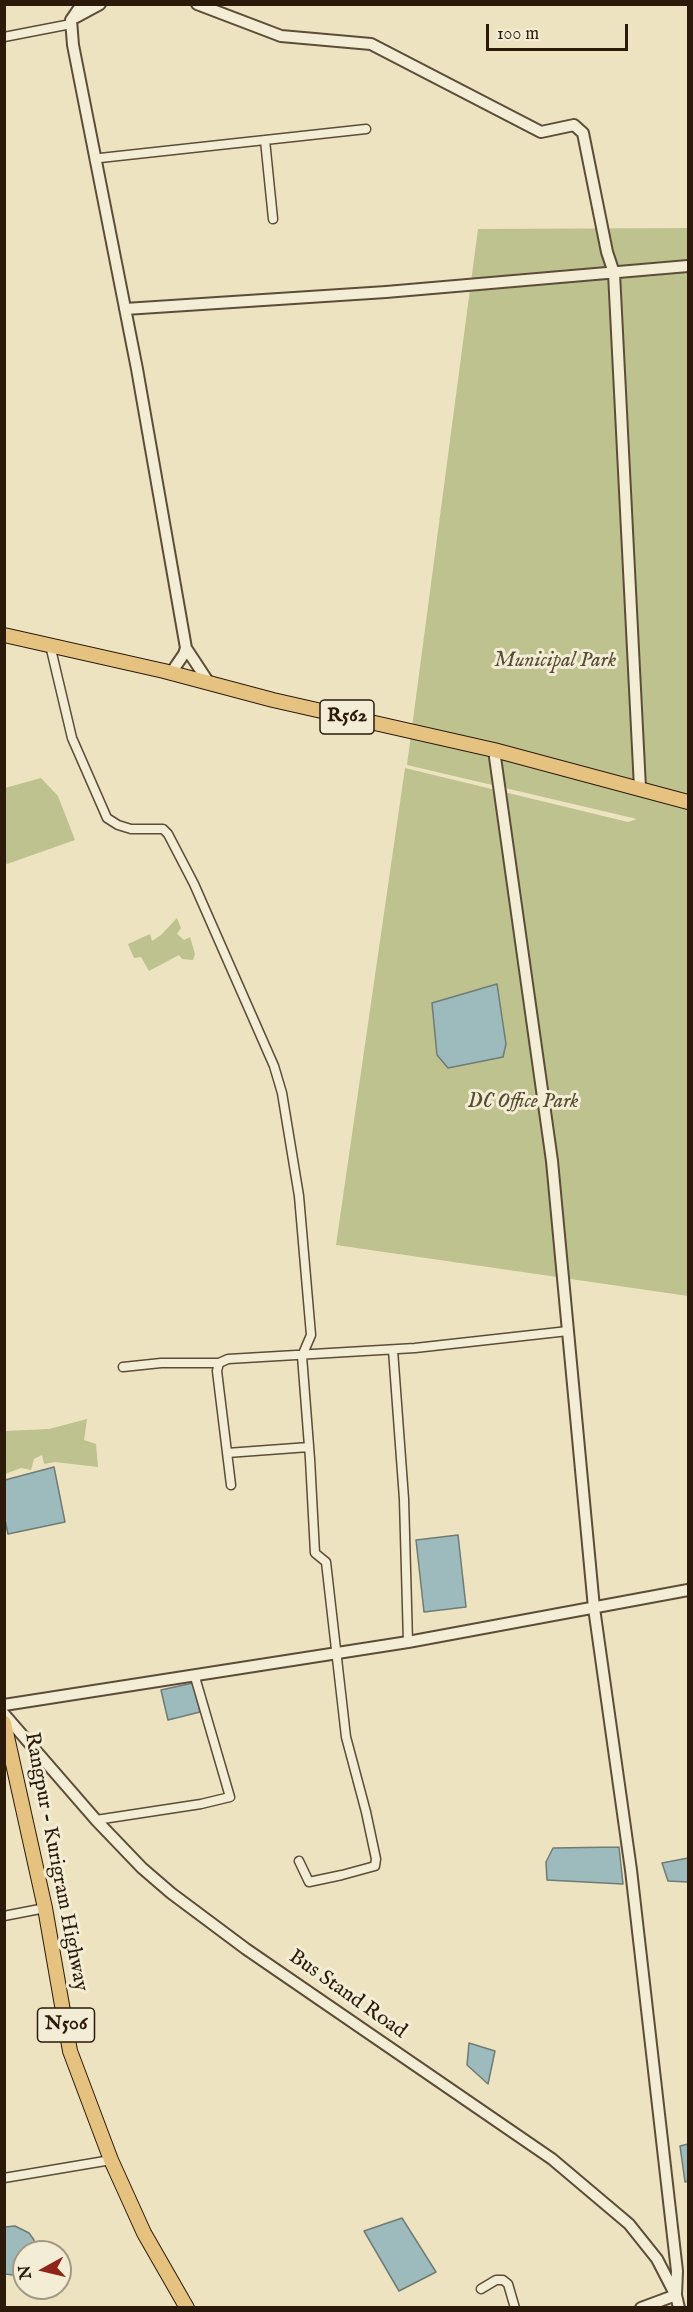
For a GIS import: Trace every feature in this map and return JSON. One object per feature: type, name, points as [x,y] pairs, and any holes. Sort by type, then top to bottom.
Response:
[{"type":"main road","name":"R562","points":[[4,635],[494,750],[688,802]]},
{"type":"main road","name":"Rangpur - Kurigram Highway","points":[[4,1723],[45,1908],[70,2051],[111,2160],[144,2233],[187,2307]]},
{"type":"street","points":[[82,4],[71,22],[73,45],[186,648],[209,683]]},
{"type":"street","points":[[4,37],[71,22],[99,4]]},
{"type":"street","points":[[196,4],[280,36],[371,44],[541,132],[574,125],[583,133],[607,252],[614,273],[640,788]]},
{"type":"street","points":[[95,161],[100,158],[366,129]]},
{"type":"street","points":[[265,140],[273,219]]},
{"type":"street","points":[[124,309],[386,292],[688,266]]},
{"type":"street","points":[[50,645],[72,738],[107,818],[131,829],[163,829],[168,834],[194,884],[274,1066],[286,1113],[299,1196],[311,1335],[302,1356],[315,1553],[326,1562],[346,1737],[376,1859],[375,1866],[309,1882],[299,1861]]},
{"type":"street","points":[[171,673],[186,648]]},
{"type":"street","points":[[494,750],[552,1161],[594,1608],[631,1870],[677,2271],[676,2295],[679,2307]]},
{"type":"street","points":[[123,1367],[161,1363],[219,1363],[228,1359],[393,1350],[568,1331]]},
{"type":"street","points":[[393,1350],[404,1499],[408,1642]]},
{"type":"street","points":[[219,1363],[217,1371],[231,1485]]},
{"type":"street","points":[[227,1450],[309,1446]]},
{"type":"street","points":[[4,1705],[408,1642],[688,1590]]},
{"type":"street","points":[[96,1820],[201,1804],[230,1797],[195,1677]]},
{"type":"street","name":"Bus Stand Road","points":[[4,1714],[96,1820],[142,1868],[171,1893],[246,1949],[552,2159],[629,2224],[657,2259],[676,2295]]},
{"type":"street","points":[[4,1916],[45,1908]]},
{"type":"street","points":[[4,2178],[111,2160]]},
{"type":"street","points":[[481,2289],[496,2280],[503,2280],[508,2284],[515,2307]]},
{"type":"street","points":[[641,2307],[676,2295]]},
{"type":"green space","points":[[688,228],[688,1296],[336,1245],[405,768],[628,822],[637,819],[407,765],[478,229]]},
{"type":"green space","points":[[41,778],[58,796],[75,840],[7,864],[4,862],[5,788]]},
{"type":"green space","points":[[177,918],[181,928],[177,934],[184,940],[190,937],[195,954],[193,960],[182,959],[179,955],[149,971],[141,957],[134,958],[128,944],[150,934],[152,941]]},
{"type":"green space","points":[[87,1419],[84,1440],[96,1444],[98,1467],[55,1462],[44,1464],[42,1455],[34,1459],[31,1470],[21,1468],[5,1474],[5,1431],[49,1429]]},
{"type":"water","points":[[497,984],[506,1044],[503,1057],[448,1068],[437,1055],[432,1003]]},
{"type":"water","points":[[54,1467],[65,1522],[8,1534],[5,1520],[5,1480]]},
{"type":"water","points":[[458,1535],[466,1607],[424,1612],[416,1540]]},
{"type":"water","points":[[193,1683],[200,1712],[168,1720],[161,1690]]},
{"type":"water","points":[[619,1847],[623,1884],[547,1880],[546,1862],[553,1848]]},
{"type":"water","points":[[688,1858],[688,1882],[668,1881],[662,1863]]},
{"type":"water","points":[[469,2043],[495,2051],[488,2084],[467,2065]]},
{"type":"water","points":[[688,2144],[688,2181],[685,2182],[680,2146]]},
{"type":"water","points":[[402,2218],[436,2272],[399,2291],[364,2231]]},
{"type":"water","points":[[15,2226],[29,2233],[34,2240],[12,2240],[12,2275],[5,2274],[5,2227]]},
{"type":"park label","name":"Municipal Park","points":[[555,662]]},
{"type":"park label","name":"DC Office Park","points":[[523,1103]]}]
